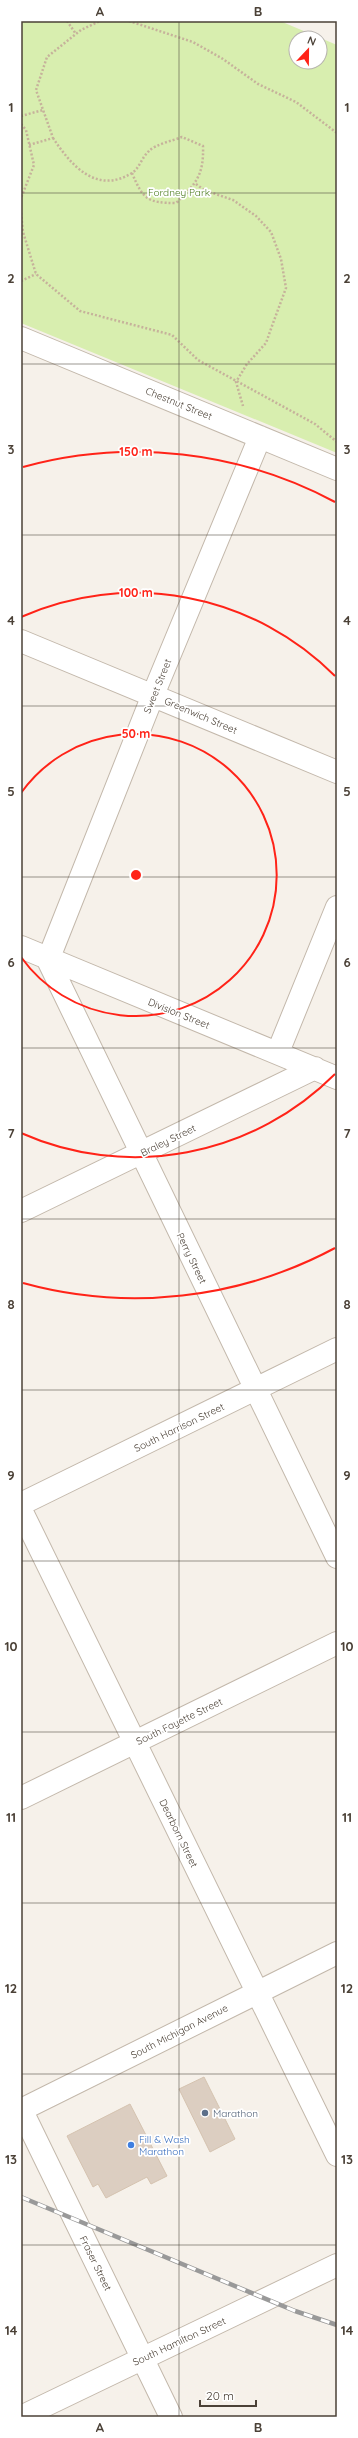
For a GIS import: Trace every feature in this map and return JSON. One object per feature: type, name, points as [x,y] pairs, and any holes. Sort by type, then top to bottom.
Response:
[{"type":"street","name":"Chestnut Street","points":[[21,338],[337,469]]},
{"type":"street","name":"Sweet Street","points":[[48,960],[153,695],[260,437]]},
{"type":"street","name":"Greenwich Street","points":[[21,641],[337,772]]},
{"type":"street","points":[[278,1052],[337,907]]},
{"type":"street","name":"Division Street","points":[[21,948],[278,1052],[337,1078]]},
{"type":"street","name":"Perry Street","points":[[48,960],[140,1153],[257,1388],[337,1557]]},
{"type":"street","name":"Braley Street","points":[[21,1211],[315,1068]]},
{"type":"street","name":"South Harrison Street","points":[[21,1504],[337,1349]]},
{"type":"street","name":"Dearborn Street","points":[[21,1510],[337,2155]]},
{"type":"street","name":"South Fayette Street","points":[[21,1798],[337,1643]]},
{"type":"street","name":"South Michigan Avenue","points":[[21,2110],[337,1953]]},
{"type":"street","name":"Fraser Street","points":[[21,2110],[171,2417]]},
{"type":"street","name":"South Hamilton Street","points":[[21,2416],[337,2264]]},
{"type":"path","points":[[66,21],[76,34]]},
{"type":"path","points":[[100,21],[76,34],[47,56],[36,90],[53,138],[68,160],[86,176],[112,180],[132,173],[149,150],[182,137],[203,146],[204,163],[196,184],[176,203],[155,203],[140,192],[132,173]]},
{"type":"path","points":[[129,21],[193,42],[223,59],[258,84],[296,102],[337,133]]},
{"type":"path","points":[[21,116],[43,110]]},
{"type":"path","points":[[21,124],[26,130],[34,165],[21,198]]},
{"type":"path","points":[[29,145],[53,138]]},
{"type":"path","points":[[196,184],[204,190],[232,200],[256,216],[271,232],[281,259],[286,288],[266,343],[247,364],[236,382],[243,406]]},
{"type":"path","points":[[21,213],[22,232],[36,274],[80,311],[172,335],[198,360],[315,424],[337,442]]},
{"type":"path","points":[[21,281],[36,274]]},
{"type":"green space","name":"Fordney Park","points":[[21,21],[280,21],[301,30],[288,30],[288,70],[328,70],[328,41],[337,45],[337,453],[21,323]]},
{"type":"building","points":[[204,2077],[235,2139],[210,2152],[179,2089]]},
{"type":"building","points":[[130,2104],[167,2176],[151,2184],[147,2177],[106,2198],[98,2184],[93,2187],[67,2136]]},
{"type":"railway","points":[[21,2197],[295,2311],[337,2325]]},
{"type":"place","name":"Marathon","points":[[205,2113]]},
{"type":"place","name":"Fill & Wash Marathon","points":[[131,2145]]}]
